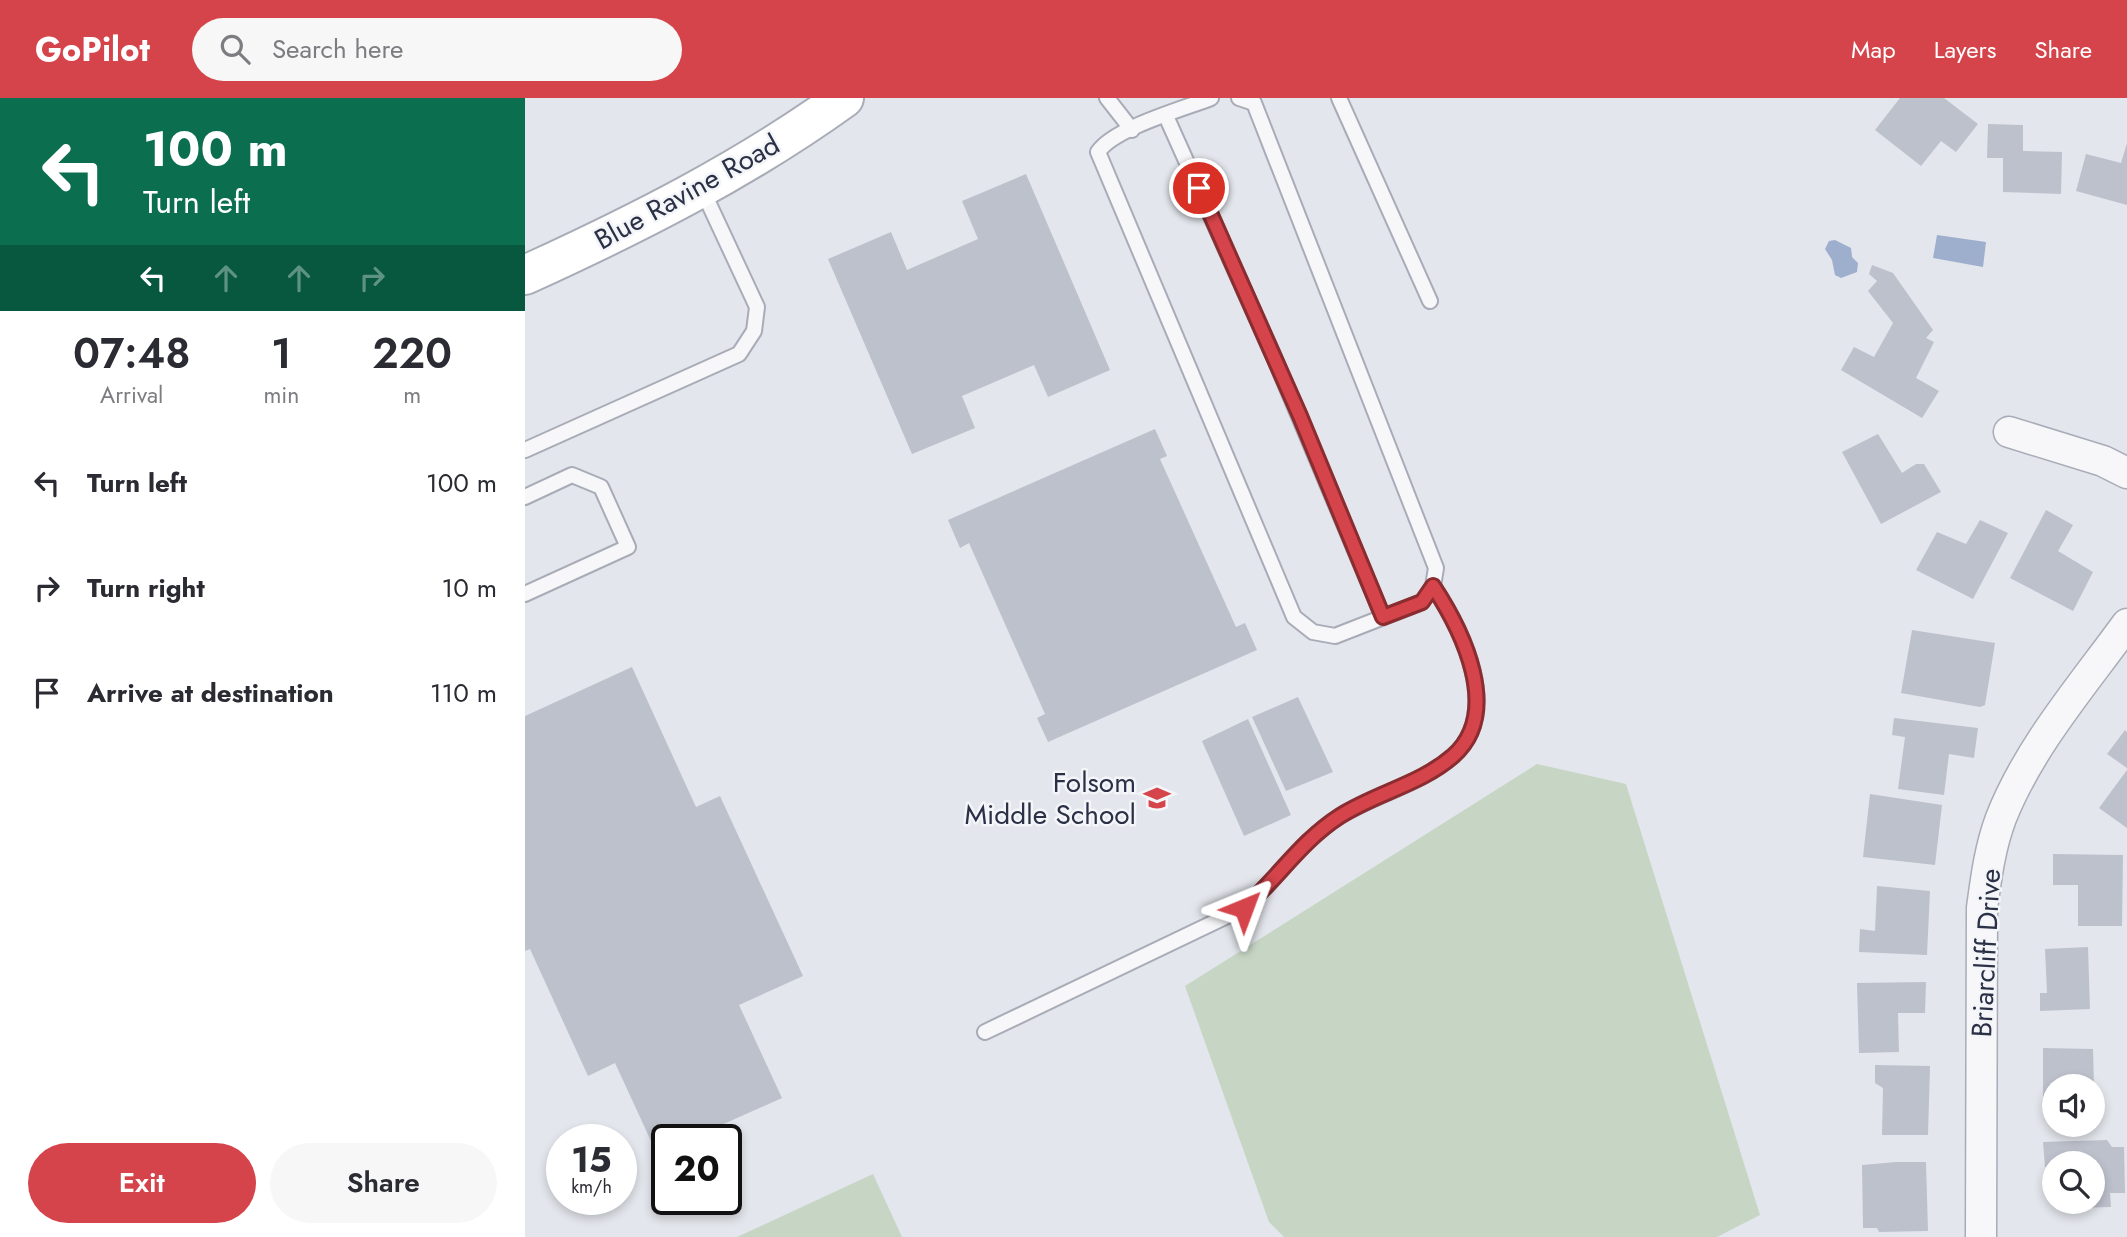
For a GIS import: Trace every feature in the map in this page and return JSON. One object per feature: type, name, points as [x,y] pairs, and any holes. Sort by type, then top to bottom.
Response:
[{"type":"main road","name":"Blue Ravine Road","points":[[525,275],[646,219],[702,189],[800,130],[844,98]]},
{"type":"street","points":[[2009,432],[2103,461],[2127,472]]},
{"type":"street","name":"Briarcliff Drive","points":[[1981,1237],[1982,908],[1989,863],[2000,819],[2030,758],[2127,624]]},
{"type":"lane","points":[[1107,98],[1132,130]]},
{"type":"lane","points":[[1211,98],[1132,130],[1103,144],[1098,152],[1294,617],[1313,632],[1335,636],[1422,602],[1433,586],[1436,568],[1254,103],[1239,98]]},
{"type":"lane","points":[[1339,98],[1430,302]]},
{"type":"lane","points":[[1166,116],[1279,368],[1383,617]]},
{"type":"lane","points":[[525,450],[739,354],[754,331],[757,307],[702,189]]},
{"type":"lane","points":[[525,497],[572,475],[601,487],[628,547],[525,594]]},
{"type":"lane","points":[[985,1032],[1244,908],[1261,894],[1287,860],[1341,815],[1418,778],[1454,755],[1476,722],[1478,694],[1456,621],[1433,586]]},
{"type":"green space","points":[[1537,764],[1626,784],[1760,1215],[1717,1237],[1284,1237],[1269,1222],[1185,986]]},
{"type":"green space","points":[[873,1174],[902,1237],[737,1237]]},
{"type":"water","points":[[1937,235],[1986,242],[1983,267],[1933,258]]},
{"type":"water","points":[[1835,240],[1851,248],[1852,257],[1858,263],[1857,272],[1841,278],[1835,275],[1832,260],[1825,249],[1829,241]]},
{"type":"building","points":[[1900,98],[1944,98],[1978,124],[1956,152],[1941,141],[1921,166],[1875,130]]},
{"type":"building","points":[[1988,124],[2023,125],[2023,151],[2062,152],[2061,194],[2003,192],[2003,158],[1987,158]]},
{"type":"building","points":[[2127,143],[2127,205],[2076,191],[2086,154],[2121,163]]},
{"type":"building","points":[[1026,174],[1110,370],[1048,397],[1034,365],[962,396],[975,428],[912,454],[828,259],[891,232],[907,270],[978,239],[962,201]]},
{"type":"building","points":[[1872,265],[1893,273],[1933,330],[1926,338],[1934,342],[1916,378],[1939,391],[1922,418],[1841,370],[1854,347],[1874,357],[1893,323],[1868,291],[1877,281],[1869,274]]},
{"type":"building","points":[[1155,429],[1167,456],[1160,459],[1236,627],[1245,623],[1257,650],[1048,742],[1037,718],[1045,714],[969,543],[960,548],[948,520]]},
{"type":"building","points":[[1878,434],[1902,473],[1916,464],[1924,464],[1941,492],[1881,524],[1842,452]]},
{"type":"building","points":[[2046,510],[2073,525],[2058,551],[2093,572],[2073,611],[2010,578]]},
{"type":"building","points":[[1980,520],[2008,533],[1973,599],[1916,570],[1937,532],[1966,544]]},
{"type":"building","points":[[1912,630],[1995,643],[1985,705],[1980,707],[1901,693]]},
{"type":"building","points":[[632,667],[696,807],[720,796],[803,976],[739,1005],[782,1098],[724,1124],[651,1124],[651,1141],[615,1063],[588,1076],[530,949],[525,951],[525,716]]},
{"type":"building","points":[[1298,697],[1333,772],[1286,791],[1252,717]]},
{"type":"building","points":[[1894,718],[1978,728],[1974,758],[1949,754],[1944,795],[1898,789],[1905,737],[1892,735]]},
{"type":"building","points":[[1248,719],[1291,815],[1244,836],[1202,741]]},
{"type":"building","points":[[2125,730],[2127,732],[2127,768],[2107,754]]},
{"type":"building","points":[[2127,770],[2127,828],[2099,808]]},
{"type":"building","points":[[1870,794],[1942,805],[1935,865],[1863,857]]},
{"type":"building","points":[[2053,854],[2123,855],[2122,926],[2078,926],[2078,885],[2053,885]]},
{"type":"building","points":[[1877,886],[1930,891],[1927,955],[1859,952],[1860,929],[1875,931]]},
{"type":"building","points":[[2088,947],[2090,1009],[2040,1011],[2040,993],[2047,993],[2045,949]]},
{"type":"building","points":[[1926,982],[1925,1013],[1898,1013],[1899,1052],[1859,1053],[1857,983]]},
{"type":"building","points":[[2043,1048],[2093,1049],[2094,1074],[2043,1074]]},
{"type":"building","points":[[1875,1065],[1930,1066],[1928,1135],[1882,1135],[1883,1088],[1875,1083]]},
{"type":"building","points":[[2107,1140],[2112,1147],[2124,1147],[2125,1193],[2110,1193],[2111,1207],[2105,1207],[2105,1151],[2044,1151],[2043,1142]]},
{"type":"building","points":[[1926,1162],[1928,1231],[1879,1232],[1877,1228],[1863,1228],[1862,1165]]},
{"type":"place","name":"Folsom Middle School","points":[[1157,798]]},
{"type":"route","points":[[1199,188],[1300,416],[1383,617],[1422,602],[1433,586],[1456,621],[1478,694],[1476,722],[1454,755],[1418,778],[1341,815],[1287,860],[1261,894],[1244,908]]}]
